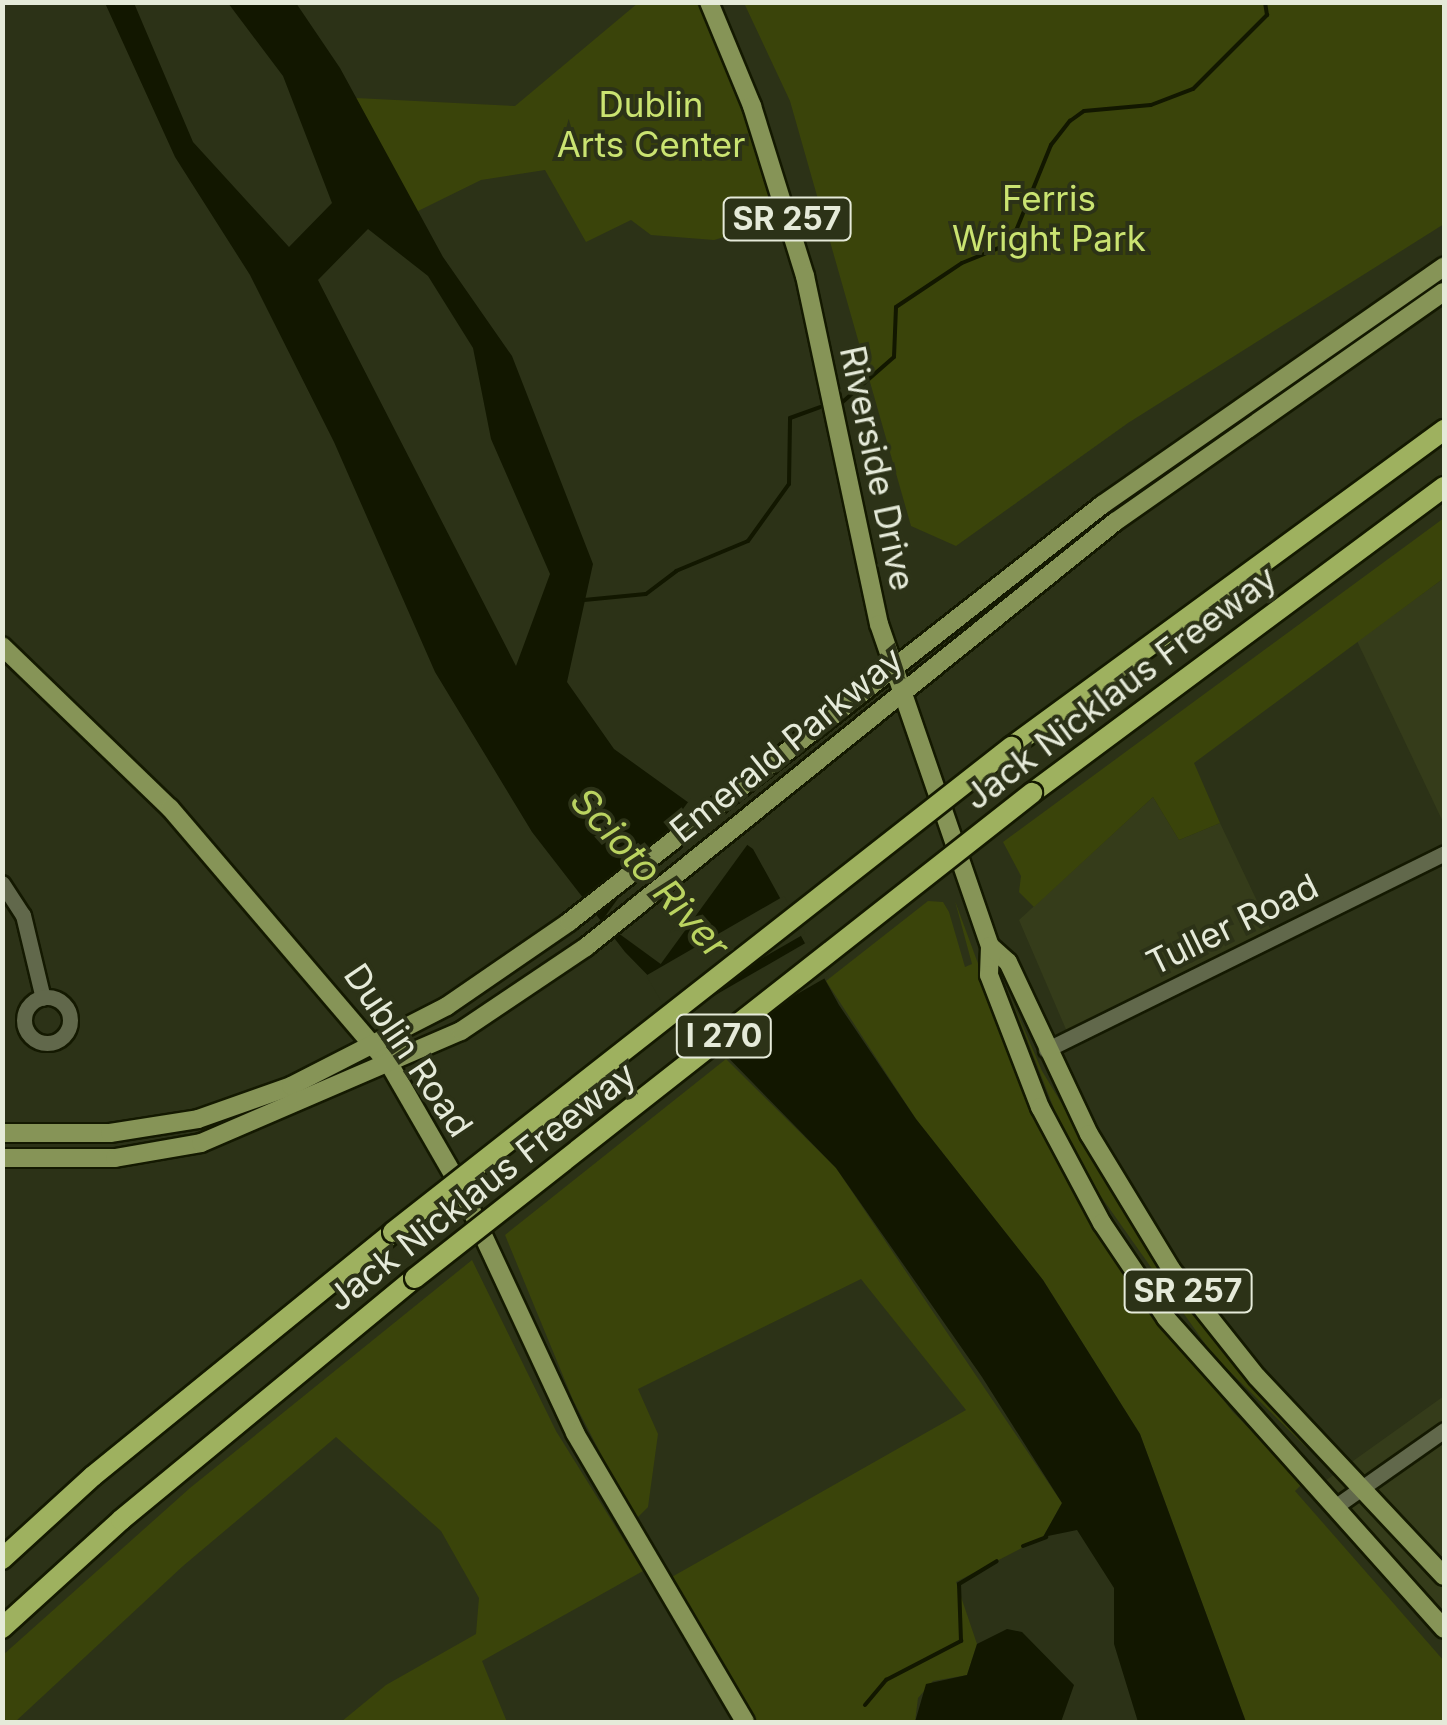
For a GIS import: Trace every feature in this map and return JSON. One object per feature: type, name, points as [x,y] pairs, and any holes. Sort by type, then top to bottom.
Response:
[{"type":"highway","name":"Jack Nicklaus Freeway","points":[[2,1560],[180,1402],[1010,747],[1444,430]]},
{"type":"highway","name":"Jack Nicklaus Freeway","points":[[2,1628],[121,1520],[416,1278],[1032,793],[1444,487]]},
{"type":"main road","name":"Riverside Drive","points":[[710,2],[805,276],[835,443],[891,663],[990,946],[989,974],[1016,1050],[1102,1223],[1215,1379],[1336,1506],[1444,1629]]},
{"type":"main road","name":"Emerald Parkway","points":[[2,1133],[110,1133],[198,1119],[291,1086],[447,1006],[569,922],[891,663],[1444,266]]},
{"type":"main road","name":"Emerald Parkway","points":[[2,1158],[114,1158],[201,1143],[391,1067],[462,1031],[586,947],[1114,522],[1444,292]]},
{"type":"main road","name":"Dublin Road","points":[[2,646],[170,808],[391,1067],[461,1188],[575,1433],[745,1722]]},
{"type":"main road","name":"Riverside Drive","points":[[990,946],[1008,962],[1046,1050],[1171,1269],[1257,1377],[1444,1576]]},
{"type":"street","name":"Tuller Road","points":[[1046,1050],[1444,853]]},
{"type":"street","points":[[2,882],[24,914],[42,998]]},
{"type":"street","points":[[1336,1506],[1444,1430]]},
{"type":"shaded area","points":[[1444,578],[1444,824],[1357,641]]},
{"type":"shaded area","points":[[1153,797],[1179,840],[1220,823],[1278,945],[1074,1048],[1019,920]]},
{"type":"shaded area","points":[[1444,1396],[1444,1641],[1311,1491]]},
{"type":"green space","name":"Dublin Arts Center","points":[[638,3],[709,3],[787,219],[714,240],[651,235],[631,220],[586,242],[545,170],[481,180],[416,212],[356,98],[515,106]]},
{"type":"green space","name":"Ferris Wright Park","points":[[744,3],[1444,3],[1444,224],[1128,423],[956,546],[911,526],[790,101]]},
{"type":"green space","points":[[1444,518],[1444,578],[1194,763],[1220,823],[1179,840],[1153,797],[1034,907],[1019,892],[1021,876],[1003,842]]},
{"type":"green space","points":[[928,901],[943,902],[949,912],[965,967],[972,964],[955,901],[1036,1121],[1126,1275],[1232,1411],[1303,1483],[1295,1491],[1444,1661],[1444,1722],[1246,1722],[1140,1434],[1043,1280],[916,1119],[826,981]]},
{"type":"green space","points":[[1010,996],[1042,1071],[1149,1247],[1308,1449],[1213,1355],[1073,1157]]},
{"type":"green space","points":[[726,1059],[836,1168],[1062,1503],[1043,1537],[956,1582],[977,1644],[967,1675],[933,1681],[918,1698],[915,1722],[757,1722],[670,1578],[966,1410],[861,1279],[638,1389],[658,1434],[648,1507],[635,1520],[573,1400],[505,1235]]},
{"type":"green space","points":[[472,1260],[556,1431],[643,1571],[482,1661],[507,1722],[341,1722],[386,1685],[476,1634],[479,1598],[441,1531],[336,1437],[183,1566],[15,1722],[3,1722],[3,1655],[190,1488]]},
{"type":"water","name":"Scioto River","points":[[105,3],[134,3],[193,142],[289,247],[332,203],[283,76],[228,3],[296,3],[340,68],[443,257],[512,356],[593,564],[567,682],[614,749],[753,849],[839,1005],[916,1119],[1043,1280],[1140,1434],[1246,1722],[1138,1722],[1114,1644],[1114,1588],[1077,1530],[1043,1537],[1062,1503],[982,1377],[836,1168],[625,952],[532,832],[435,672],[334,442],[250,275],[175,157]],"holes":[[[368,229],[428,276],[473,348],[491,439],[550,574],[516,666],[318,280]]]},
{"type":"water","points":[[1007,1629],[1022,1632],[1074,1685],[1061,1722],[915,1722],[926,1684],[967,1675],[977,1644]]},
{"type":"pier","points":[[691,798],[750,841],[661,964],[602,921]]},
{"type":"pier","points":[[784,896],[806,933],[668,1013],[646,976]]},
{"type":"pier","points":[[809,941],[829,976],[702,1049],[682,1014]]},
{"type":"waterway","points":[[838,406],[894,357],[896,307],[962,263],[1011,243],[1051,145],[1070,121],[1084,111],[1151,105],[1193,89],[1267,15],[1265,2]]},
{"type":"waterway","points":[[584,600],[646,594],[676,571],[748,541],[789,484],[790,418],[820,407]]},
{"type":"waterway","points":[[1023,1546],[1046,1537]]},
{"type":"waterway","points":[[865,1705],[886,1680],[961,1641],[959,1584],[997,1561]]}]
